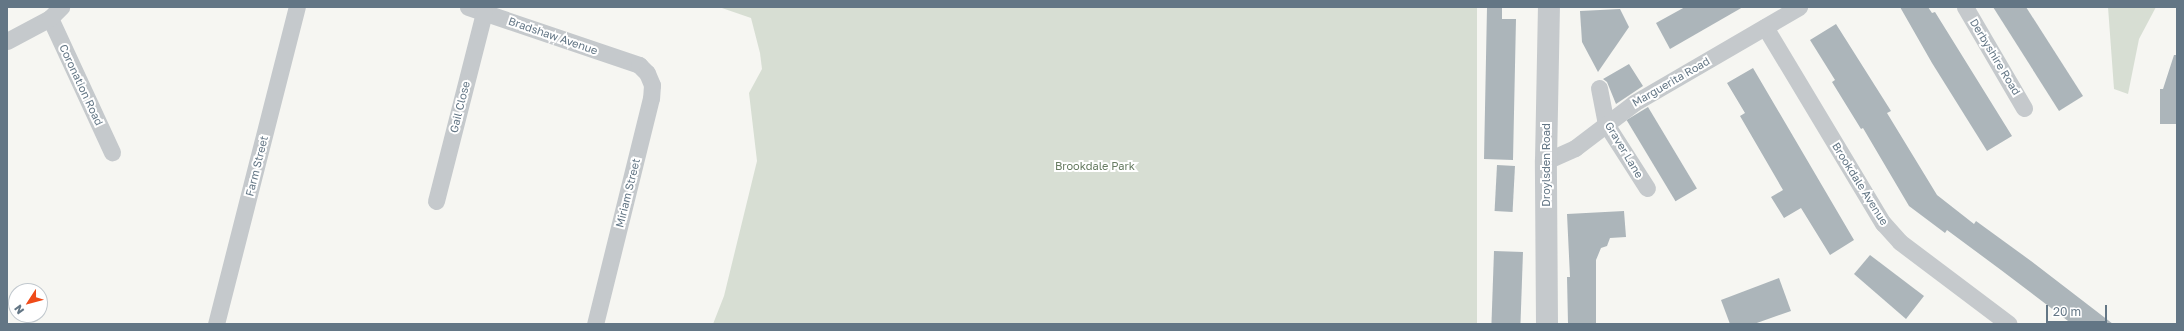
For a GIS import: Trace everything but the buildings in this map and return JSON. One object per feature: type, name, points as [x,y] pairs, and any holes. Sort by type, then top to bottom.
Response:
[{"type":"street","name":"Farm Street","points":[[216,324],[297,7]]},
{"type":"street","name":"Bradshaw Avenue","points":[[468,7],[639,65]]},
{"type":"street","name":"Droylsden Road","points":[[1547,324],[1546,161],[1549,7]]},
{"type":"street","name":"Marguerita Road","points":[[1546,161],[1575,148],[1634,103],[1799,7]]},
{"type":"street","name":"Derbyshire Road","points":[[1965,7],[2024,108]]},
{"type":"street","name":"Gail Close","points":[[436,201],[484,12]]},
{"type":"street","name":"Coronation Road","points":[[7,41],[56,13],[112,152]]},
{"type":"street","name":"Brookdale Avenue","points":[[1766,27],[1883,223],[1900,242],[2009,324]]},
{"type":"street","name":"Miriam Street","points":[[595,324],[651,98],[652,85],[647,73],[639,65]]},
{"type":"street","name":"Graver Lane","points":[[1599,88],[1606,124],[1647,188]]},
{"type":"green space","name":"Brookdale Park","points":[[719,7],[1477,7],[1477,324],[713,324],[724,296],[757,161],[749,93],[762,69],[760,53],[751,18]]},
{"type":"green space","points":[[2108,7],[2156,7],[2139,39],[2128,94],[2114,89]]}]
